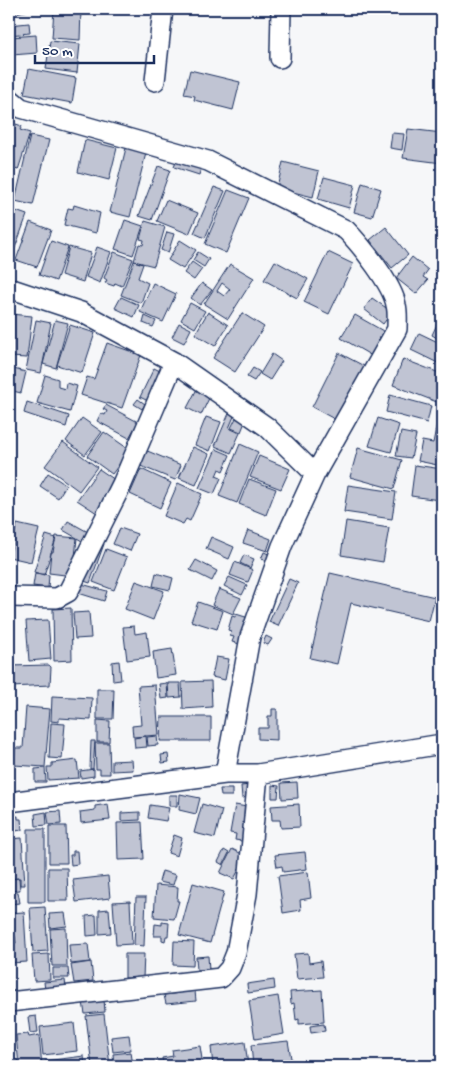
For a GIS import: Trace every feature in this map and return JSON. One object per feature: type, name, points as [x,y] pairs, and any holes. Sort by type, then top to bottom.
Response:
[{"type":"street","points":[[155,81],[163,9]]},
{"type":"street","points":[[280,9],[280,58]]},
{"type":"street","points":[[9,98],[21,108],[208,161],[346,230],[361,245],[396,304],[397,329],[314,474],[282,546],[250,637],[225,774]]},
{"type":"street","points":[[9,288],[80,312],[174,362],[267,427],[314,474]]},
{"type":"street","points":[[9,598],[56,598],[68,592],[122,484],[174,362]]},
{"type":"street","points":[[9,802],[225,774],[258,774],[442,744]]},
{"type":"street","points":[[9,1002],[221,978],[230,968],[236,953],[246,894],[258,774]]},
{"type":"building","points":[[14,9],[35,9],[15,13]]},
{"type":"building","points":[[54,9],[81,9],[80,40],[52,38]]},
{"type":"building","points":[[29,23],[30,33],[9,35],[9,25]]},
{"type":"building","points":[[36,35],[37,53],[12,55],[11,37]]},
{"type":"building","points":[[50,41],[80,44],[77,73],[46,69]]},
{"type":"building","points":[[29,69],[76,78],[72,103],[24,94]]},
{"type":"building","points":[[190,70],[240,82],[233,110],[194,100],[195,96],[184,94]]},
{"type":"building","points":[[16,124],[22,126],[20,130],[30,133],[18,170],[9,167],[9,145]]},
{"type":"building","points":[[408,129],[442,133],[442,163],[403,158]]},
{"type":"building","points":[[392,133],[404,134],[402,150],[390,148]]},
{"type":"building","points":[[30,136],[49,140],[33,205],[15,201]]},
{"type":"building","points":[[85,140],[117,148],[109,180],[78,172]]},
{"type":"building","points":[[126,148],[146,153],[130,217],[110,212]]},
{"type":"building","points":[[177,160],[201,168],[199,175],[174,167]]},
{"type":"building","points":[[283,162],[319,171],[313,197],[277,188]]},
{"type":"building","points":[[158,166],[170,170],[152,220],[139,216]]},
{"type":"building","points":[[324,177],[355,185],[349,208],[318,199]]},
{"type":"building","points":[[362,183],[381,189],[372,217],[354,212]]},
{"type":"building","points":[[214,187],[225,191],[205,238],[194,233]]},
{"type":"building","points":[[228,190],[249,198],[226,253],[205,244]]},
{"type":"building","points":[[166,200],[198,213],[189,234],[157,221]]},
{"type":"building","points":[[74,205],[100,213],[96,233],[64,225],[68,208],[73,209]]},
{"type":"building","points":[[10,209],[27,215],[11,259],[9,258]]},
{"type":"building","points":[[125,220],[143,226],[133,255],[115,249]]},
{"type":"building","points":[[145,221],[165,227],[154,266],[134,261],[139,244],[143,245],[144,240],[140,239]]},
{"type":"building","points":[[30,222],[51,230],[37,267],[16,260]]},
{"type":"building","points":[[386,227],[408,255],[392,268],[370,240]]},
{"type":"building","points":[[167,232],[174,234],[168,253],[161,250]]},
{"type":"building","points":[[180,240],[196,250],[183,269],[168,260]]},
{"type":"building","points":[[51,241],[68,247],[56,281],[39,275]]},
{"type":"building","points":[[69,247],[91,253],[83,282],[61,275]]},
{"type":"building","points":[[97,247],[111,252],[100,283],[86,277]]},
{"type":"building","points":[[114,252],[133,259],[122,286],[115,283],[114,286],[105,283],[107,280],[104,278]]},
{"type":"building","points":[[198,252],[209,259],[204,267],[193,260]]},
{"type":"building","points":[[328,252],[353,264],[329,314],[304,302]]},
{"type":"building","points":[[412,257],[428,270],[423,277],[428,280],[416,294],[396,278]]},
{"type":"building","points":[[134,261],[143,264],[138,278],[148,283],[141,303],[121,295]]},
{"type":"building","points":[[275,261],[308,279],[297,298],[264,280]]},
{"type":"building","points":[[192,262],[202,269],[194,280],[184,273]]},
{"type":"building","points":[[230,264],[254,278],[228,319],[204,304]],"holes":[[[222,283],[230,289],[224,296],[217,291]]]},
{"type":"building","points":[[153,283],[176,294],[163,322],[140,312]]},
{"type":"building","points":[[202,283],[212,290],[200,305],[191,298]]},
{"type":"building","points":[[121,297],[139,305],[134,317],[115,308]]},
{"type":"building","points":[[372,298],[392,312],[383,324],[364,309]]},
{"type":"building","points":[[190,303],[205,311],[195,328],[181,320]]},
{"type":"building","points":[[208,312],[228,325],[215,346],[195,334]]},
{"type":"building","points":[[242,313],[264,327],[235,372],[213,358]]},
{"type":"building","points":[[10,314],[32,316],[27,358],[9,357]]},
{"type":"building","points":[[355,315],[385,332],[372,356],[341,338]]},
{"type":"building","points":[[145,316],[156,321],[153,327],[143,323]]},
{"type":"building","points":[[36,320],[51,323],[41,373],[26,370]]},
{"type":"building","points":[[55,320],[68,323],[56,368],[43,364]]},
{"type":"building","points":[[438,322],[442,324],[442,341],[432,335]]},
{"type":"building","points":[[179,323],[191,329],[184,343],[172,337]]},
{"type":"building","points":[[70,325],[95,333],[82,373],[57,365]]},
{"type":"building","points":[[419,333],[442,344],[442,365],[411,350]]},
{"type":"building","points":[[107,343],[141,355],[122,408],[81,395],[87,377],[94,379]]},
{"type":"building","points":[[339,353],[366,367],[338,421],[312,407]]},
{"type":"building","points":[[272,354],[282,361],[270,380],[260,374]]},
{"type":"building","points":[[403,359],[442,374],[442,404],[393,385]]},
{"type":"building","points":[[9,368],[26,372],[21,393],[9,390]]},
{"type":"building","points":[[154,368],[164,373],[150,402],[140,397]]},
{"type":"building","points":[[253,368],[260,372],[254,381],[247,377]]},
{"type":"building","points":[[45,375],[58,379],[58,387],[65,389],[66,383],[77,386],[70,412],[37,403]]},
{"type":"building","points":[[198,387],[211,394],[201,415],[187,408]]},
{"type":"building","points":[[390,395],[431,406],[427,423],[386,412]]},
{"type":"building","points":[[138,399],[145,404],[142,409],[134,404]]},
{"type":"building","points":[[27,402],[69,416],[66,427],[24,413]]},
{"type":"building","points":[[106,405],[138,422],[129,438],[97,421],[101,413],[105,415],[107,411],[103,409]]},
{"type":"building","points":[[440,408],[442,409],[442,466],[418,461],[422,441],[433,443]]},
{"type":"building","points":[[230,411],[235,414],[229,428],[240,433],[231,453],[215,446]]},
{"type":"building","points":[[206,417],[221,422],[210,451],[195,445]]},
{"type":"building","points":[[82,418],[102,432],[85,455],[66,441]]},
{"type":"building","points":[[236,418],[245,422],[241,432],[231,428]]},
{"type":"building","points":[[378,418],[399,425],[391,452],[369,446]]},
{"type":"building","points":[[104,432],[130,450],[112,474],[87,456]]},
{"type":"building","points":[[401,432],[416,435],[411,458],[396,456]]},
{"type":"building","points":[[63,442],[97,467],[79,491],[45,466]]},
{"type":"building","points":[[240,444],[258,452],[237,503],[219,496]]},
{"type":"building","points":[[193,447],[209,454],[196,485],[179,478]]},
{"type":"building","points":[[358,448],[402,460],[394,489],[350,477]]},
{"type":"building","points":[[216,449],[230,455],[223,471],[219,469],[216,476],[221,478],[214,494],[199,488]]},
{"type":"building","points":[[145,450],[181,465],[175,480],[138,465]]},
{"type":"building","points":[[259,456],[290,469],[281,489],[250,477]]},
{"type":"building","points":[[415,465],[442,469],[439,500],[411,496]]},
{"type":"building","points":[[99,469],[121,484],[100,515],[77,500]]},
{"type":"building","points":[[141,469],[171,483],[160,508],[130,494]]},
{"type":"building","points":[[48,473],[66,485],[58,498],[40,486]]},
{"type":"building","points":[[249,479],[276,489],[266,515],[239,504]]},
{"type":"building","points":[[178,483],[202,494],[190,521],[186,519],[183,524],[164,516]]},
{"type":"building","points":[[348,485],[396,492],[392,519],[344,512]]},
{"type":"building","points":[[68,521],[88,532],[82,541],[63,530]]},
{"type":"building","points":[[346,521],[389,528],[383,562],[341,555]]},
{"type":"building","points":[[17,524],[39,529],[31,562],[9,557]]},
{"type":"building","points":[[120,528],[137,534],[130,551],[113,544]]},
{"type":"building","points":[[248,530],[271,539],[267,551],[243,543]]},
{"type":"building","points":[[46,535],[56,538],[44,575],[34,572]]},
{"type":"building","points":[[56,536],[77,538],[73,576],[49,573],[51,552],[53,552]]},
{"type":"building","points":[[211,537],[234,547],[229,559],[206,549]]},
{"type":"building","points":[[95,541],[104,544],[90,583],[81,580]]},
{"type":"building","points":[[106,549],[127,557],[114,590],[93,582]]},
{"type":"building","points":[[264,552],[271,555],[269,561],[261,559]]},
{"type":"building","points":[[244,555],[254,559],[250,568],[240,563]]},
{"type":"building","points":[[196,560],[217,571],[212,581],[190,570]]},
{"type":"building","points":[[235,562],[253,570],[248,582],[230,575]]},
{"type":"building","points":[[35,573],[49,575],[48,588],[33,586]]},
{"type":"building","points":[[156,573],[173,578],[170,590],[153,586]]},
{"type":"building","points":[[330,573],[435,597],[429,621],[351,603],[337,664],[310,658]]},
{"type":"building","points":[[229,577],[247,585],[242,595],[224,586]]},
{"type":"building","points":[[289,579],[298,583],[278,626],[269,622]]},
{"type":"building","points":[[136,581],[164,591],[153,620],[125,609]]},
{"type":"building","points":[[78,583],[107,591],[104,601],[75,592]]},
{"type":"building","points":[[219,589],[241,598],[233,614],[212,605]]},
{"type":"building","points":[[198,602],[223,611],[217,629],[191,621]]},
{"type":"building","points":[[71,608],[72,660],[54,661],[53,609]]},
{"type":"building","points":[[89,612],[91,638],[75,639],[73,613]]},
{"type":"building","points":[[236,614],[252,619],[244,645],[232,642],[234,637],[230,636],[231,631],[228,630],[232,616],[235,617]]},
{"type":"building","points":[[48,620],[51,659],[29,661],[26,621]]},
{"type":"building","points":[[134,626],[135,634],[147,632],[150,657],[127,660],[123,627]]},
{"type":"building","points":[[266,636],[272,639],[268,645],[263,643]]},
{"type":"building","points":[[172,649],[176,675],[156,678],[153,652]]},
{"type":"building","points":[[216,657],[229,659],[225,680],[212,677]]},
{"type":"building","points":[[119,661],[121,680],[113,681],[112,662]]},
{"type":"building","points":[[49,665],[51,667],[50,685],[11,687],[10,666]]},
{"type":"building","points":[[211,681],[212,707],[183,709],[182,682]]},
{"type":"building","points":[[167,683],[168,698],[161,699],[159,684]]},
{"type":"building","points":[[168,683],[180,683],[181,697],[169,698]]},
{"type":"building","points":[[155,685],[159,735],[133,737],[132,726],[141,725],[138,686]]},
{"type":"building","points":[[97,689],[114,689],[113,719],[97,719]]},
{"type":"building","points":[[52,696],[92,698],[91,720],[59,718],[59,722],[51,721]]},
{"type":"building","points":[[26,707],[50,709],[45,767],[14,765],[15,748],[23,748]]},
{"type":"building","points":[[272,709],[277,709],[277,740],[258,739],[258,728],[268,728],[268,716],[272,716]]},
{"type":"building","points":[[161,717],[211,717],[211,741],[160,741]]},
{"type":"building","points":[[97,720],[110,721],[109,742],[97,742]]},
{"type":"building","points":[[51,723],[65,724],[62,759],[49,758]]},
{"type":"building","points":[[146,736],[147,747],[135,748],[134,738]]},
{"type":"building","points":[[157,736],[158,745],[148,746],[147,737]]},
{"type":"building","points":[[91,741],[95,741],[93,769],[90,769]]},
{"type":"building","points":[[95,743],[109,743],[110,774],[100,774],[100,769],[96,769]]},
{"type":"building","points":[[168,754],[169,762],[162,763],[161,755]]},
{"type":"building","points":[[77,760],[79,778],[48,780],[47,767],[52,767],[52,763]]},
{"type":"building","points":[[132,760],[133,770],[112,771],[112,761]]},
{"type":"building","points":[[45,768],[46,782],[35,782],[35,769]]},
{"type":"building","points":[[94,769],[94,776],[81,778],[80,771]]},
{"type":"building","points":[[297,782],[298,798],[282,799],[281,783]]},
{"type":"building","points":[[250,785],[251,797],[242,798],[241,786]]},
{"type":"building","points":[[272,785],[279,786],[278,798],[272,798]]},
{"type":"building","points":[[220,789],[232,789],[232,796],[221,796]]},
{"type":"building","points":[[180,794],[200,798],[196,814],[179,810]]},
{"type":"building","points":[[169,795],[177,795],[177,806],[169,806]]},
{"type":"building","points":[[108,804],[110,820],[81,823],[80,812],[95,810],[95,806]]},
{"type":"building","points":[[202,804],[222,810],[215,838],[194,833]]},
{"type":"building","points":[[299,804],[300,827],[281,828],[280,820],[272,820],[271,806]]},
{"type":"building","points":[[150,805],[169,808],[166,821],[148,818]]},
{"type":"building","points":[[235,805],[253,808],[247,842],[235,840],[236,834],[230,833]]},
{"type":"building","points":[[60,811],[61,824],[49,825],[47,812]]},
{"type":"building","points":[[46,812],[47,825],[36,826],[35,814]]},
{"type":"building","points":[[140,812],[140,820],[121,821],[121,813]]},
{"type":"building","points":[[18,816],[18,819],[21,819],[22,830],[9,832],[9,817]]},
{"type":"building","points":[[142,822],[144,859],[118,860],[117,823]]},
{"type":"building","points":[[49,826],[66,826],[67,863],[49,863]]},
{"type":"building","points":[[28,829],[45,829],[45,902],[28,902]]},
{"type":"building","points":[[174,835],[182,838],[177,856],[168,853]]},
{"type":"building","points":[[22,838],[25,885],[20,885],[20,878],[9,879],[9,839]]},
{"type":"building","points":[[232,849],[246,856],[234,879],[220,873]]},
{"type":"building","points":[[224,850],[229,853],[223,865],[218,862]]},
{"type":"building","points":[[73,851],[77,851],[78,864],[71,865],[70,855],[73,855]]},
{"type":"building","points":[[305,852],[307,869],[283,872],[282,866],[277,867],[275,855]]},
{"type":"building","points":[[48,868],[67,868],[68,901],[48,901]]},
{"type":"building","points":[[162,871],[176,875],[173,885],[159,882]]},
{"type":"building","points":[[308,872],[311,898],[300,900],[301,910],[283,913],[278,876]]},
{"type":"building","points":[[108,876],[110,898],[76,902],[73,880]]},
{"type":"building","points":[[19,878],[20,890],[9,891],[9,879]]},
{"type":"building","points":[[193,883],[224,892],[210,943],[179,935]]},
{"type":"building","points":[[156,885],[178,887],[177,901],[179,901],[174,919],[154,917]]},
{"type":"building","points":[[18,892],[20,903],[9,904],[9,893]]},
{"type":"building","points":[[136,897],[146,897],[144,946],[134,945]]},
{"type":"building","points":[[130,901],[132,944],[116,945],[113,902]]},
{"type":"building","points":[[45,907],[48,951],[33,952],[30,908]]},
{"type":"building","points":[[109,909],[111,933],[99,934],[99,910]]},
{"type":"building","points":[[24,912],[27,962],[9,963],[9,943],[16,943],[15,936],[9,936],[9,913]]},
{"type":"building","points":[[65,913],[67,926],[50,928],[49,914]]},
{"type":"building","points":[[96,915],[97,935],[87,936],[86,916]]},
{"type":"building","points":[[162,922],[169,923],[168,936],[166,936],[165,941],[162,940],[162,936],[154,936],[155,924],[162,925]]},
{"type":"building","points":[[66,928],[67,966],[52,966],[50,929]]},
{"type":"building","points":[[174,941],[194,942],[193,966],[173,965]]},
{"type":"building","points":[[88,944],[90,962],[71,964],[69,945]]},
{"type":"building","points":[[308,953],[309,963],[321,961],[323,977],[297,979],[294,954]]},
{"type":"building","points":[[49,954],[50,980],[34,981],[32,955]]},
{"type":"building","points":[[125,954],[144,954],[143,978],[125,978]]},
{"type":"building","points":[[208,956],[209,969],[197,970],[196,957]]},
{"type":"building","points":[[91,962],[93,981],[74,983],[71,965]]},
{"type":"building","points":[[53,968],[68,968],[69,978],[53,978]]},
{"type":"building","points":[[65,980],[66,988],[45,990],[44,982]]},
{"type":"building","points":[[274,980],[275,989],[248,993],[247,984]]},
{"type":"building","points":[[322,990],[324,1022],[299,1024],[299,1019],[296,1020],[294,1003],[291,1004],[290,992]]},
{"type":"building","points":[[195,991],[196,1001],[166,1004],[164,995]]},
{"type":"building","points":[[278,996],[284,1034],[255,1039],[249,1001]]},
{"type":"building","points":[[104,999],[105,1012],[85,1014],[83,1002]]},
{"type":"building","points":[[104,1014],[110,1066],[92,1066],[86,1016]]},
{"type":"building","points":[[36,1016],[38,1032],[30,1033],[28,1017]]},
{"type":"building","points":[[74,1023],[77,1051],[43,1055],[40,1027]]},
{"type":"building","points":[[324,1024],[325,1031],[311,1033],[310,1026]]},
{"type":"building","points":[[28,1034],[29,1037],[39,1035],[42,1066],[19,1066],[16,1035]]},
{"type":"building","points":[[129,1035],[131,1050],[113,1052],[111,1037]]},
{"type":"building","points":[[288,1041],[292,1064],[253,1066],[251,1045]]},
{"type":"building","points":[[245,1042],[248,1066],[213,1066],[211,1047]]},
{"type":"building","points":[[200,1046],[203,1066],[163,1066],[162,1058],[173,1056],[172,1050]]},
{"type":"building","points":[[131,1052],[133,1066],[114,1066],[113,1054]]},
{"type":"building","points":[[84,1056],[85,1066],[46,1066],[45,1061]]},
{"type":"building","points":[[161,1061],[162,1066],[134,1066],[134,1063]]}]
